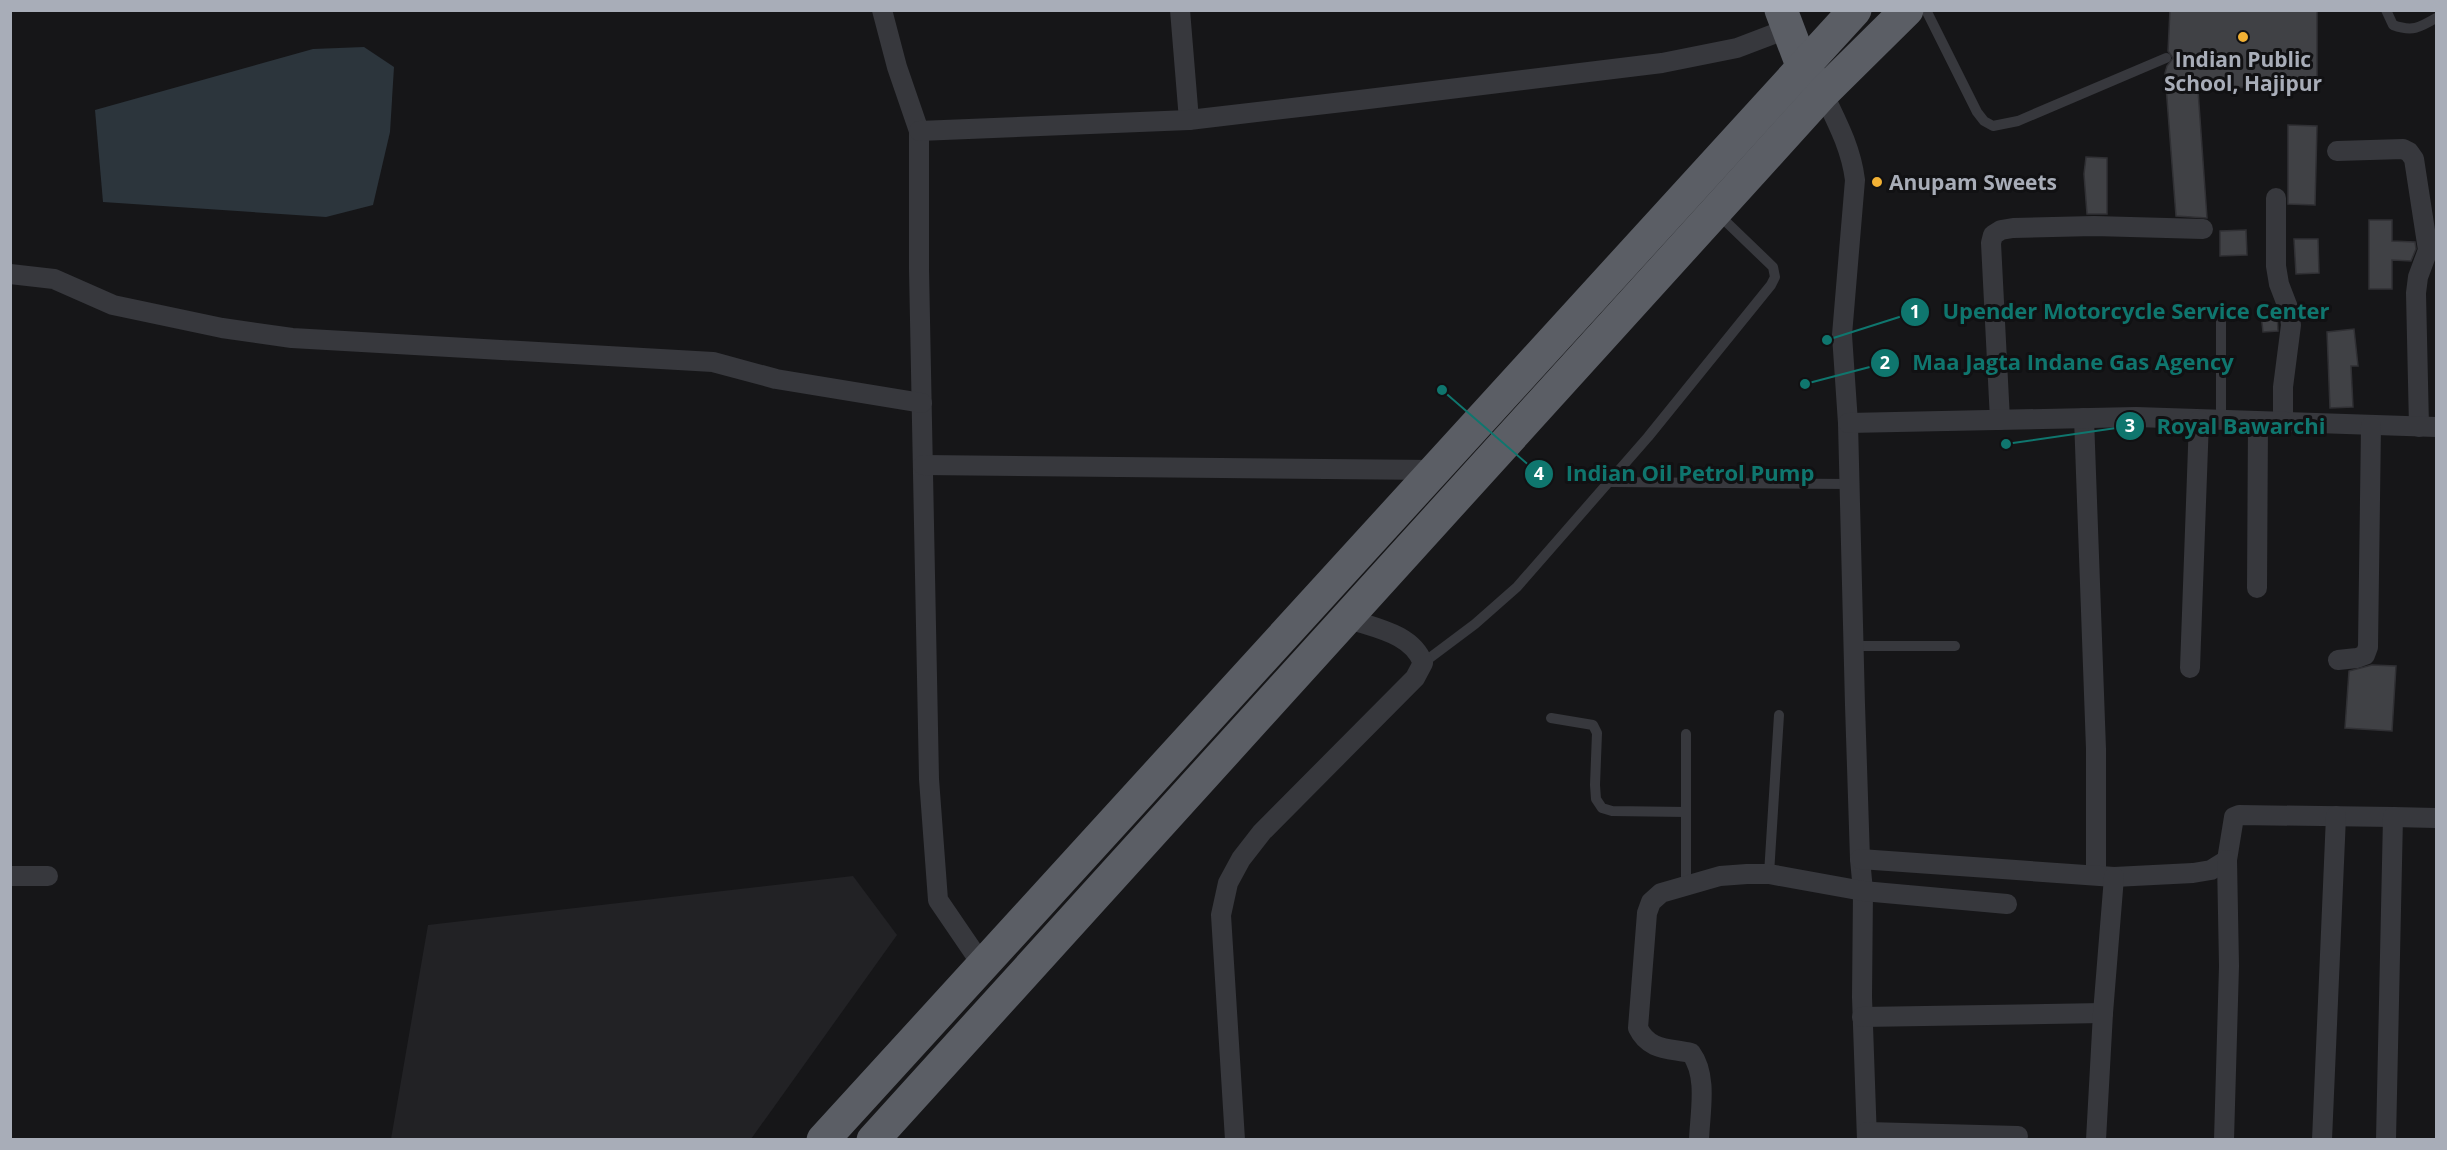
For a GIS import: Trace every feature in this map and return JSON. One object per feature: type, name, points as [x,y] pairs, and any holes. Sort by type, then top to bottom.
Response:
[{"type":"highway","points":[[823,1140],[1855,10]]},
{"type":"highway","points":[[873,1140],[1823,93],[1907,10]]},
{"type":"highway","points":[[1784,20],[1803,68],[1823,93]]},
{"type":"street","points":[[882,10],[897,68],[920,131],[922,403],[930,779],[938,900],[983,966]]},
{"type":"street","points":[[1180,10],[1189,120]]},
{"type":"street","points":[[920,131],[1189,120],[1662,63],[1737,48],[1784,20]]},
{"type":"street","points":[[1823,93],[1845,137],[1855,180],[1842,314],[1848,423],[1853,646],[1863,891],[1863,1017],[1867,1136],[2018,1136]]},
{"type":"street","points":[[1848,423],[2084,418],[2428,427],[2416,293],[2418,277],[2428,250],[2414,159],[2409,152],[2403,149],[2337,151]]},
{"type":"street","points":[[2276,198],[2276,266],[2279,284],[2289,309],[2290,325],[2283,387],[2283,422]]},
{"type":"street","points":[[2000,420],[1991,243],[1993,235],[2001,230],[2013,228],[2094,226],[2203,229]]},
{"type":"street","points":[[10,274],[54,279],[113,305],[280,336],[713,362],[776,379],[922,403]]},
{"type":"street","points":[[2084,418],[2096,749],[2105,876],[2103,1012],[2096,1140]]},
{"type":"street","points":[[2190,668],[2199,420]]},
{"type":"street","points":[[2257,588],[2258,422]]},
{"type":"street","points":[[2337,660],[2364,655],[2368,646],[2371,426]]},
{"type":"street","points":[[923,465],[1436,470]]},
{"type":"street","points":[[1235,1140],[1221,915],[1228,883],[1262,832],[1415,678],[1423,663],[1418,651],[1405,639],[1346,618]]},
{"type":"street","points":[[2224,1140],[2229,966],[2227,860],[2234,817],[2239,815],[2436,818]]},
{"type":"street","points":[[2322,1140],[2336,816]]},
{"type":"street","points":[[2386,1140],[2393,817]]},
{"type":"street","points":[[1860,859],[2105,876],[2193,873],[2211,870],[2227,860]]},
{"type":"street","points":[[1699,1140],[1701,1077],[1698,1063],[1691,1053],[1656,1047],[1643,1039],[1638,1028],[1647,913],[1651,902],[1661,893],[1720,876],[1769,874],[1863,891],[2007,904]]},
{"type":"street","points":[[10,876],[48,876]]},
{"type":"street","points":[[1863,1017],[2103,1012]]},
{"type":"lane","points":[[1926,10],[1977,112],[1984,121],[1993,126],[2018,121],[2166,58]]},
{"type":"lane","points":[[2386,10],[2393,25],[2406,30],[2422,26],[2436,18]]},
{"type":"lane","points":[[1423,663],[1475,624],[1516,587],[1610,482],[1771,285],[1775,277],[1773,267],[1716,212]]},
{"type":"lane","points":[[2221,309],[2222,420]]},
{"type":"lane","points":[[1610,482],[1849,484]]},
{"type":"lane","points":[[1853,646],[1955,646]]},
{"type":"lane","points":[[1769,874],[1779,715]]},
{"type":"lane","points":[[1551,718],[1593,725],[1597,733],[1596,799],[1602,808],[1612,811],[1686,812]]},
{"type":"lane","points":[[1686,734],[1686,885]]},
{"type":"shaded area","points":[[364,47],[394,67],[390,132],[373,205],[326,217],[103,202],[95,110],[313,49]]},
{"type":"shaded area","points":[[853,876],[897,935],[751,1139],[391,1139],[428,925]]},
{"type":"building","name":"Indian Public School, Hajipur","points":[[2170,10],[2317,10],[2317,83],[2198,90],[2207,218],[2176,216],[2165,73],[2173,58],[2168,51]]},
{"type":"building","points":[[2288,125],[2317,126],[2315,205],[2288,204]]},
{"type":"building","points":[[2086,157],[2107,158],[2107,214],[2087,214],[2084,174]]},
{"type":"building","points":[[2369,220],[2392,220],[2392,241],[2415,242],[2416,249],[2411,261],[2392,260],[2392,289],[2369,289]]},
{"type":"building","points":[[2246,230],[2247,255],[2220,256],[2220,231]]},
{"type":"building","points":[[2294,239],[2318,239],[2319,273],[2296,274]]},
{"type":"building","points":[[2277,313],[2278,331],[2263,332],[2261,314]]},
{"type":"building","points":[[2354,329],[2358,366],[2351,366],[2353,407],[2330,408],[2327,332]]},
{"type":"building","points":[[2372,665],[2396,666],[2392,731],[2345,728],[2349,671]]},
{"type":"place","name":"Indian Public School, Hajipur","points":[[2243,37]]},
{"type":"place","name":"Anupam Sweets","points":[[1877,182]]},
{"type":"place","name":"Upender Motorcycle Service Center","points":[[1827,340]]},
{"type":"place","name":"Maa Jagta Indane Gas Agency","points":[[1805,384]]},
{"type":"place","name":"Indian Oil Petrol Pump","points":[[1442,390]]},
{"type":"place","name":"Royal Bawarchi","points":[[2006,444]]}]
